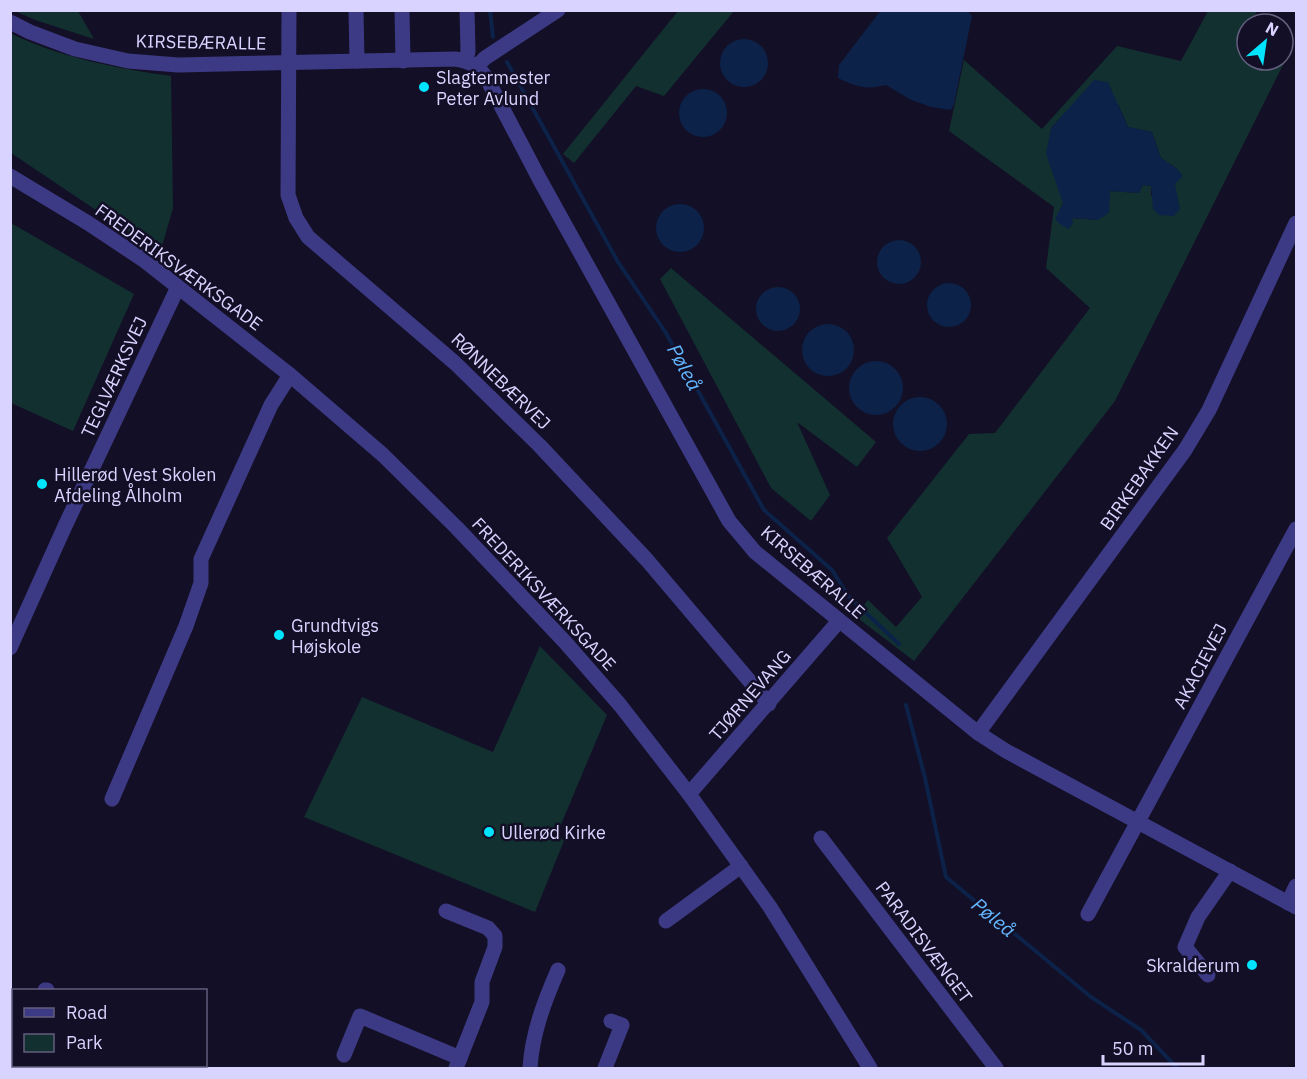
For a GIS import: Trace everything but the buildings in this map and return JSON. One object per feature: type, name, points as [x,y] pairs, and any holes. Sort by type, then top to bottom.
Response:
[{"type":"street","name":"KIRSEBÆRALLE","points":[[289,10],[290,63]]},
{"type":"street","points":[[356,10],[357,62]]},
{"type":"street","points":[[402,10],[403,61]]},
{"type":"street","points":[[467,10],[468,51],[471,63],[485,58],[558,10]]},
{"type":"street","name":"KIRSEBÆRALLE","points":[[10,22],[75,49],[128,61],[178,65],[403,61],[471,63],[486,77],[540,180],[729,521],[755,552],[978,733],[1006,751],[1292,905]]},
{"type":"street","name":"RØNNEBÆRVEJ","points":[[290,63],[288,195],[296,219],[308,237],[455,363],[539,445],[647,560],[769,704]]},
{"type":"street","name":"FREDERIKSVÆRKSGADE","points":[[10,176],[88,223],[178,287],[290,375],[383,455],[457,528],[572,650],[620,705],[689,794],[770,907],[870,1068]]},
{"type":"street","name":"BIRKEBAKKEN","points":[[978,733],[1185,450],[1209,410],[1296,223]]},
{"type":"street","name":"TEGLVÆRKSVEJ","points":[[10,648],[178,287]]},
{"type":"street","points":[[112,799],[186,626],[201,583],[201,559],[271,405],[290,375]]},
{"type":"street","name":"AKACIEVEJ","points":[[1138,821],[1296,529]]},
{"type":"street","name":"TJØRNEVANG","points":[[689,794],[769,704],[838,621]]},
{"type":"street","points":[[1088,914],[1138,821]]},
{"type":"street","name":"PARADISVÆNGET","points":[[821,838],[996,1068]]},
{"type":"street","points":[[666,921],[741,866]]},
{"type":"street","points":[[1208,975],[1185,947],[1198,917],[1230,871]]},
{"type":"street","points":[[1292,905],[1296,886]]},
{"type":"street","points":[[344,1055],[360,1016],[458,1063],[482,1002],[482,982],[495,947],[495,936],[488,928],[446,911]]},
{"type":"street","points":[[530,1068],[531,1048],[558,970]]},
{"type":"street","points":[[605,1068],[622,1025],[611,1020]]},
{"type":"green space","points":[[15,11],[78,11],[94,39],[35,20]]},
{"type":"green space","points":[[678,11],[734,11],[664,96],[636,86],[574,163],[563,154]]},
{"type":"green space","points":[[1208,11],[1257,11],[1235,12],[1235,72],[1280,72],[1115,401],[914,661],[855,616],[868,600],[896,627],[922,597],[887,538],[969,434],[995,433],[1090,308],[1046,268],[1054,207],[949,131],[964,60],[1042,129],[1117,46],[1181,61]],"holes":[[[1118,104],[1128,127],[1152,132],[1161,158],[1176,168],[1182,176],[1175,184],[1151,196],[1151,186],[1143,185],[1139,193],[1110,191],[1108,202],[1098,220],[1056,219],[1063,203],[1051,128],[1071,107]]]},
{"type":"green space","points":[[10,33],[29,42],[89,61],[171,76],[173,208],[160,253],[11,153]]},
{"type":"green space","points":[[11,223],[134,294],[73,431],[11,403]]},
{"type":"green space","points":[[671,268],[876,442],[857,467],[797,422],[830,495],[811,521],[771,488],[660,279]]},
{"type":"green space","points":[[540,646],[607,715],[557,834],[564,841],[535,912],[304,817],[362,697],[493,752]]},
{"type":"water","points":[[881,10],[968,11],[972,16],[951,110],[931,107],[909,99],[886,85],[862,87],[838,78],[839,65]]},
{"type":"water","points":[[744,39],[761,46],[768,63],[761,80],[744,87],[727,80],[720,63],[727,46]]},
{"type":"water","points":[[1094,80],[1108,82],[1128,127],[1152,132],[1161,158],[1183,176],[1175,184],[1180,209],[1174,216],[1159,215],[1153,209],[1151,186],[1143,185],[1139,193],[1110,191],[1109,213],[1098,220],[1072,218],[1073,223],[1069,229],[1055,219],[1063,203],[1046,154],[1051,128]]},
{"type":"water","points":[[703,89],[720,96],[727,113],[720,130],[703,137],[686,130],[679,113],[686,96]]},
{"type":"water","points":[[680,204],[697,211],[704,228],[697,245],[680,252],[663,245],[656,228],[663,211]]},
{"type":"water","points":[[899,240],[914,247],[921,262],[914,277],[899,284],[884,277],[877,262],[884,247]]},
{"type":"water","points":[[949,283],[964,290],[971,305],[964,320],[949,327],[934,320],[927,305],[934,290]]},
{"type":"water","points":[[778,287],[793,294],[800,309],[793,324],[778,331],[763,324],[756,309],[763,294]]},
{"type":"water","points":[[828,324],[838,326],[846,332],[852,340],[854,350],[852,360],[846,368],[838,374],[828,376],[818,374],[810,368],[804,360],[802,350],[804,340],[810,332],[818,326]]},
{"type":"water","points":[[876,361],[886,363],[895,369],[901,378],[903,388],[901,398],[895,407],[886,413],[876,415],[866,413],[857,407],[851,398],[849,388],[851,378],[857,369],[866,363]]},
{"type":"water","points":[[920,397],[930,399],[939,405],[945,414],[947,424],[945,434],[939,443],[930,449],[920,451],[910,449],[901,443],[895,434],[893,424],[895,414],[901,405],[910,399]]},
{"type":"waterway","name":"Pøleå","points":[[490,10],[493,37]]},
{"type":"waterway","name":"Pøleå","points":[[507,62],[618,262],[666,333],[764,510],[832,570],[849,597],[899,644]]},
{"type":"waterway","name":"Pøleå","points":[[906,705],[925,778],[946,877],[1091,997],[1141,1030],[1177,1068]]},
{"type":"place","name":"Slagtermester Peter Avlund","points":[[424,87]]},
{"type":"place","name":"Hillerød Vest Skolen Afdeling Ålholm","points":[[42,484]]},
{"type":"place","name":"Grundtvigs Højskole","points":[[279,635]]},
{"type":"place","name":"Ullerød Kirke","points":[[489,832]]},
{"type":"place","name":"Skralderum","points":[[1252,965]]}]
